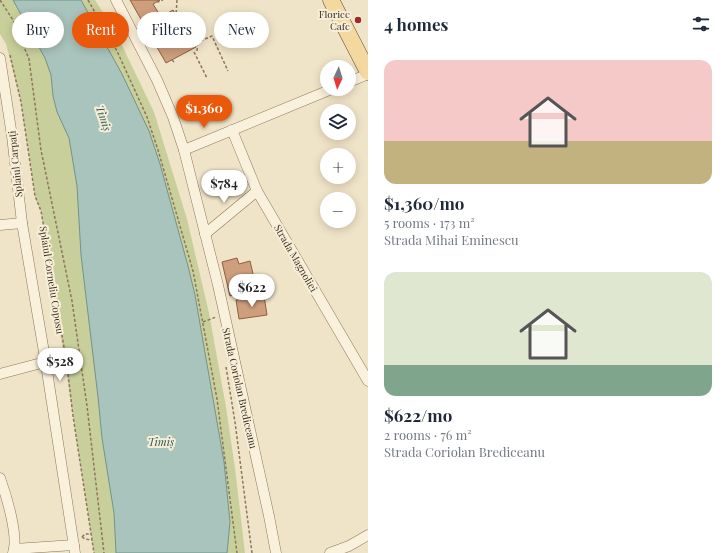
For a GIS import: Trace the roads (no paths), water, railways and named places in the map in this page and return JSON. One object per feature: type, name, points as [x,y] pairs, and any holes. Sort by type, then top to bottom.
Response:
[{"type":"main road","points":[[331,0],[368,73]]},
{"type":"street","name":"Strada Coriolan Brediceanu","points":[[116,0],[157,80],[173,117],[184,150],[218,285],[276,553]]},
{"type":"street","name":"Splaiul Carpați","points":[[5,57],[22,223]]},
{"type":"street","points":[[356,79],[368,73]]},
{"type":"street","points":[[184,150],[320,94]]},
{"type":"street","name":"Strada Magnoliei","points":[[232,130],[257,191],[368,381]]},
{"type":"street","points":[[205,234],[257,191]]},
{"type":"street","points":[[0,225],[22,223]]},
{"type":"street","name":"Splaiul Corneliu Coposu","points":[[22,223],[49,360],[75,549]]},
{"type":"street","points":[[0,374],[49,360]]},
{"type":"street","points":[[0,478],[10,509],[14,538],[13,551],[75,549]]},
{"type":"street","points":[[330,553],[349,546],[368,535]]},
{"type":"water","name":"Timiș","points":[[13,0],[81,0],[88,12],[72,12],[72,48],[108,48],[122,74],[149,131],[160,164],[195,295],[224,462],[230,522],[227,553],[116,553],[114,513],[102,438],[81,255],[77,186],[69,138],[57,112],[53,96],[51,75],[39,48],[64,48],[64,12],[20,12]]},
{"type":"place","name":"Florice Cafe","points":[[358,20]]}]
